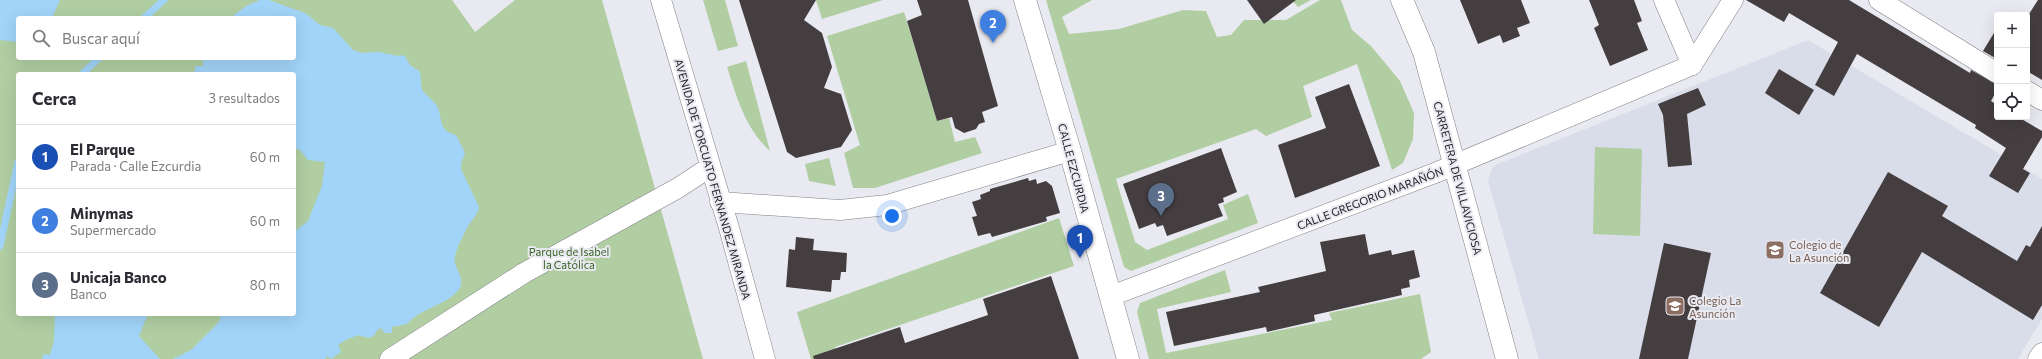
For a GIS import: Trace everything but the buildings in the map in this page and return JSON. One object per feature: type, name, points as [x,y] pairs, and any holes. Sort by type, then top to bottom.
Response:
[{"type":"main road","name":"CALLE EZCURDIA","points":[[1025,0],[1070,151],[1097,252],[1112,296],[1128,359]]},
{"type":"main road","name":"CARRETERA DE VILLAVICIOSA","points":[[1402,0],[1424,52],[1507,359]]},
{"type":"street","name":"AVENIDA DE TORCUATO FERNANDEZ MIRANDA","points":[[661,0],[765,359]]},
{"type":"street","points":[[1664,0],[1692,65]]},
{"type":"street","points":[[1692,65],[1733,0]]},
{"type":"street","points":[[1879,0],[1994,71]]},
{"type":"street","name":"CALLE GREGORIO MARAÑÓN","points":[[1112,296],[1455,165],[1692,65]]},
{"type":"street","points":[[2030,93],[2042,100]]},
{"type":"street","points":[[720,202],[840,210],[887,206],[1070,151]]},
{"type":"street","points":[[390,359],[524,273],[678,188],[710,167]]},
{"type":"street","points":[[2038,359],[2042,353]]},
{"type":"shaded area","name":"Colegio de La Asunción","points":[[1808,40],[2042,179],[2042,319],[2018,359],[1539,359],[1488,181],[1493,166]]},
{"type":"green space","name":"Parque de Isabel la Católica","points":[[0,0],[452,0],[475,32],[515,0],[602,0],[703,359],[0,359]]},
{"type":"green space","points":[[703,0],[725,0],[738,46],[718,51]]},
{"type":"green space","points":[[816,0],[883,0],[822,19]]},
{"type":"green space","points":[[1046,0],[1092,0],[1062,17],[1069,34],[1119,29],[1183,10],[1206,11],[1217,37],[1231,35],[1244,20],[1286,20],[1320,0],[1341,0],[1352,30],[1371,46],[1400,81],[1414,113],[1413,139],[1403,163],[1392,170],[1357,64],[1303,86],[1312,117],[1266,136],[1256,129],[1116,179],[1135,242],[1147,250],[1228,219],[1223,205],[1248,194],[1258,223],[1131,271],[1124,267]]},
{"type":"green space","points":[[1292,0],[1311,0],[1298,7]]},
{"type":"green space","points":[[904,12],[937,121],[949,118],[955,142],[975,137],[982,153],[875,188],[853,188],[844,153],[860,145],[827,36]]},
{"type":"green space","points":[[746,61],[770,151],[754,133],[748,122],[738,101],[727,67]]},
{"type":"green space","points":[[1595,147],[1642,149],[1640,236],[1593,234]]},
{"type":"green space","points":[[829,158],[836,186],[809,181],[805,164]]},
{"type":"green space","points":[[1059,218],[1074,266],[835,347],[839,359],[811,359],[797,312]]},
{"type":"green space","points":[[1225,270],[1231,292],[1157,309],[1166,353],[1332,320],[1329,313],[1420,294],[1431,352],[1421,359],[1149,359],[1137,312],[1140,303]]},
{"type":"water","points":[[0,0],[60,0],[53,16],[16,16],[16,42],[0,40]]},
{"type":"water","points":[[260,0],[269,0],[305,13],[320,25],[333,28],[353,50],[362,53],[379,52],[398,56],[404,55],[410,65],[419,71],[421,87],[427,96],[437,106],[443,127],[450,133],[456,135],[465,153],[461,164],[461,169],[479,207],[462,238],[455,256],[456,266],[461,279],[460,288],[456,293],[418,315],[407,324],[392,327],[392,333],[384,333],[382,328],[377,330],[372,337],[359,335],[348,339],[338,345],[341,352],[331,359],[327,356],[325,359],[173,359],[191,350],[219,322],[220,316],[296,316],[296,230],[308,221],[322,186],[325,162],[308,160],[300,150],[296,148],[296,72],[194,72],[196,66],[203,66],[203,60],[296,60],[296,16],[233,16],[246,6]]},
{"type":"water","points":[[55,316],[147,316],[139,336],[160,359],[42,359],[44,354],[50,355],[54,340]]},
{"type":"waterway","points":[[146,16],[164,0]]},
{"type":"waterway","points":[[84,72],[97,60]]},
{"type":"waterway","points":[[0,246],[16,171]]},
{"type":"place","name":"Minymas","points":[[993,43]]},
{"type":"place","name":"Unicaja Banco","points":[[1161,216]]},
{"type":"place","name":"Colegio de La Asunción","points":[[1775,250]]},
{"type":"place","name":"El Parque","points":[[1080,258]]},
{"type":"place","name":"Colegio La Asunción","points":[[1675,306]]}]
